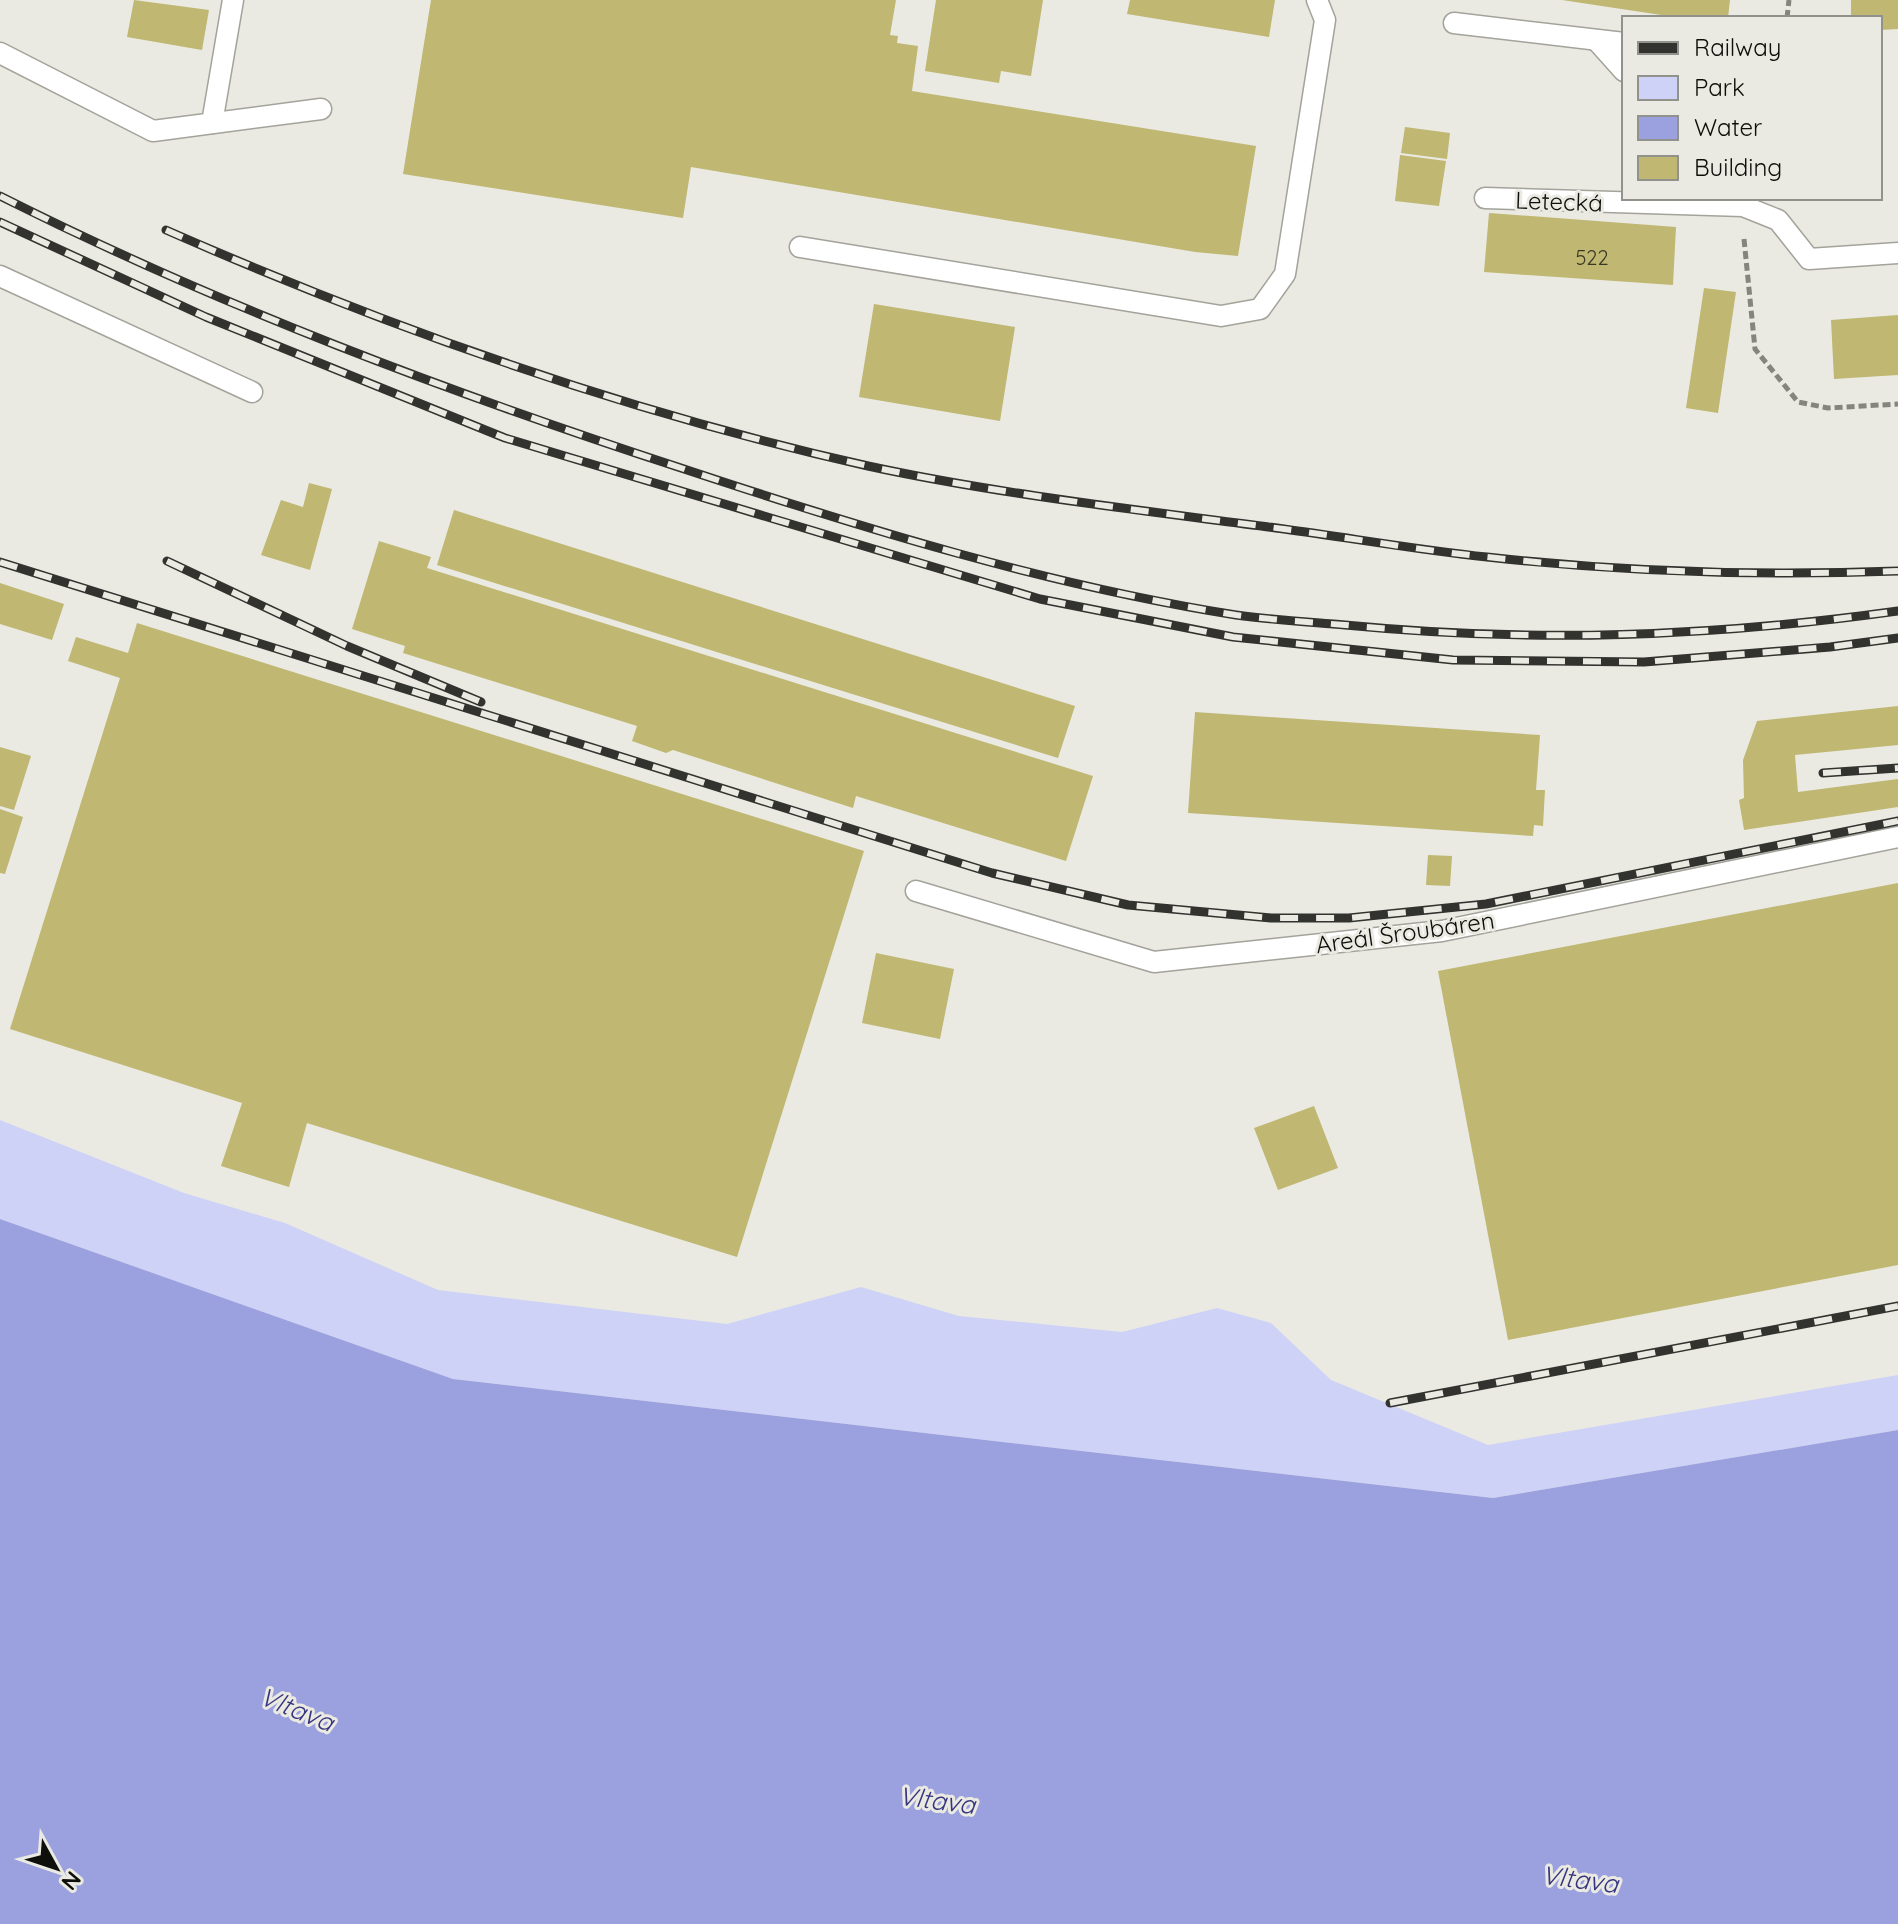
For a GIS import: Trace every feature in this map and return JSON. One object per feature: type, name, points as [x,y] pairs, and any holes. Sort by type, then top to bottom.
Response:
[{"type":"lane","points":[[212,123],[233,0]]},
{"type":"lane","points":[[800,247],[1221,316],[1260,309],[1285,274],[1325,20],[1317,0]]},
{"type":"lane","points":[[1454,23],[1622,43]]},
{"type":"lane","points":[[1598,42],[1622,69]]},
{"type":"lane","points":[[0,53],[153,131],[321,109]]},
{"type":"lane","name":"Letecká","points":[[1485,198],[1740,202],[1778,220],[1809,259],[1898,253]]},
{"type":"lane","points":[[0,276],[252,392]]},
{"type":"lane","name":"Areál Šroubáren","points":[[916,891],[1154,962],[1442,931],[1898,837]]},
{"type":"path","points":[[1740,202],[1755,349],[1798,402],[1828,408],[1898,404]]},
{"type":"green space","points":[[0,1120],[184,1193],[285,1223],[438,1290],[727,1324],[861,1287],[959,1316],[1122,1332],[1217,1308],[1271,1323],[1331,1380],[1488,1445],[1898,1375],[1898,1430],[1493,1498],[453,1379],[0,1219]]},
{"type":"water","name":"Vltava","points":[[0,1219],[453,1379],[1493,1498],[1898,1430],[1898,1924],[0,1924]]},
{"type":"building","points":[[134,0],[209,10],[202,50],[127,37]]},
{"type":"building","points":[[431,0],[896,0],[890,35],[898,36],[897,43],[918,46],[912,91],[1256,146],[1238,256],[1195,252],[691,167],[683,218],[403,174]]},
{"type":"building","points":[[936,0],[1043,0],[1031,76],[1001,71],[999,83],[925,71]]},
{"type":"building","points":[[1130,0],[1275,0],[1269,37],[1127,14]]},
{"type":"building","points":[[1562,0],[1730,0],[1728,16],[1668,16]]},
{"type":"building","points":[[1851,0],[1898,0],[1898,29],[1882,30],[1882,16],[1851,16]]},
{"type":"building","points":[[1405,127],[1450,133],[1447,159],[1401,153]]},
{"type":"building","points":[[1400,155],[1446,161],[1439,206],[1395,201]]},
{"type":"building","points":[[1489,213],[1676,227],[1673,285],[1484,272]]},
{"type":"building","points":[[1704,288],[1736,292],[1718,413],[1686,408]]},
{"type":"building","points":[[874,304],[1015,327],[1000,421],[859,397]]},
{"type":"building","points":[[1898,315],[1898,375],[1834,379],[1831,320]]},
{"type":"building","points":[[309,483],[332,489],[310,570],[261,555],[281,500],[303,507]]},
{"type":"building","points":[[454,510],[1075,706],[1058,758],[437,565]]},
{"type":"building","points":[[379,541],[431,557],[427,568],[1093,776],[1066,861],[856,796],[853,808],[673,750],[666,753],[632,741],[637,726],[403,653],[405,646],[352,629]]},
{"type":"building","points":[[0,583],[64,604],[52,640],[0,624]]},
{"type":"building","points":[[137,623],[864,851],[737,1257],[307,1123],[289,1187],[221,1166],[242,1103],[10,1029],[120,678],[68,661],[76,637],[128,653]]},
{"type":"building","points":[[1898,706],[1898,745],[1795,755],[1798,792],[1898,779],[1898,807],[1744,830],[1739,800],[1744,798],[1743,760],[1757,721]]},
{"type":"building","points":[[1195,712],[1540,735],[1536,790],[1545,790],[1543,826],[1534,825],[1533,836],[1188,813]]},
{"type":"building","points":[[0,747],[31,756],[14,810],[0,806]]},
{"type":"building","points":[[0,809],[23,817],[5,874],[0,873]]},
{"type":"building","points":[[1428,855],[1452,856],[1450,886],[1426,885]]},
{"type":"building","points":[[1898,883],[1898,1265],[1508,1340],[1438,971]]},
{"type":"building","points":[[876,953],[954,969],[940,1039],[862,1023]]},
{"type":"building","points":[[1314,1106],[1338,1168],[1278,1190],[1254,1128]]},
{"type":"railway","points":[[0,196],[250,310],[507,409],[818,512],[956,553],[1095,588],[1250,617],[1484,634],[1690,632],[1898,611]]},
{"type":"railway","points":[[0,222],[206,317],[505,438],[1040,599],[1233,637],[1453,660],[1644,662],[1830,647],[1898,638]]},
{"type":"railway","points":[[166,230],[337,301],[511,365],[688,420],[868,466],[1075,502],[1538,562],[1692,572],[1898,571]]},
{"type":"railway","points":[[167,561],[347,646],[481,702]]},
{"type":"railway","points":[[0,562],[992,873],[1128,905],[1271,918],[1349,918],[1486,904],[1898,821]]},
{"type":"railway","points":[[1823,773],[1898,768]]},
{"type":"railway","points":[[1390,1403],[1898,1306]]}]
